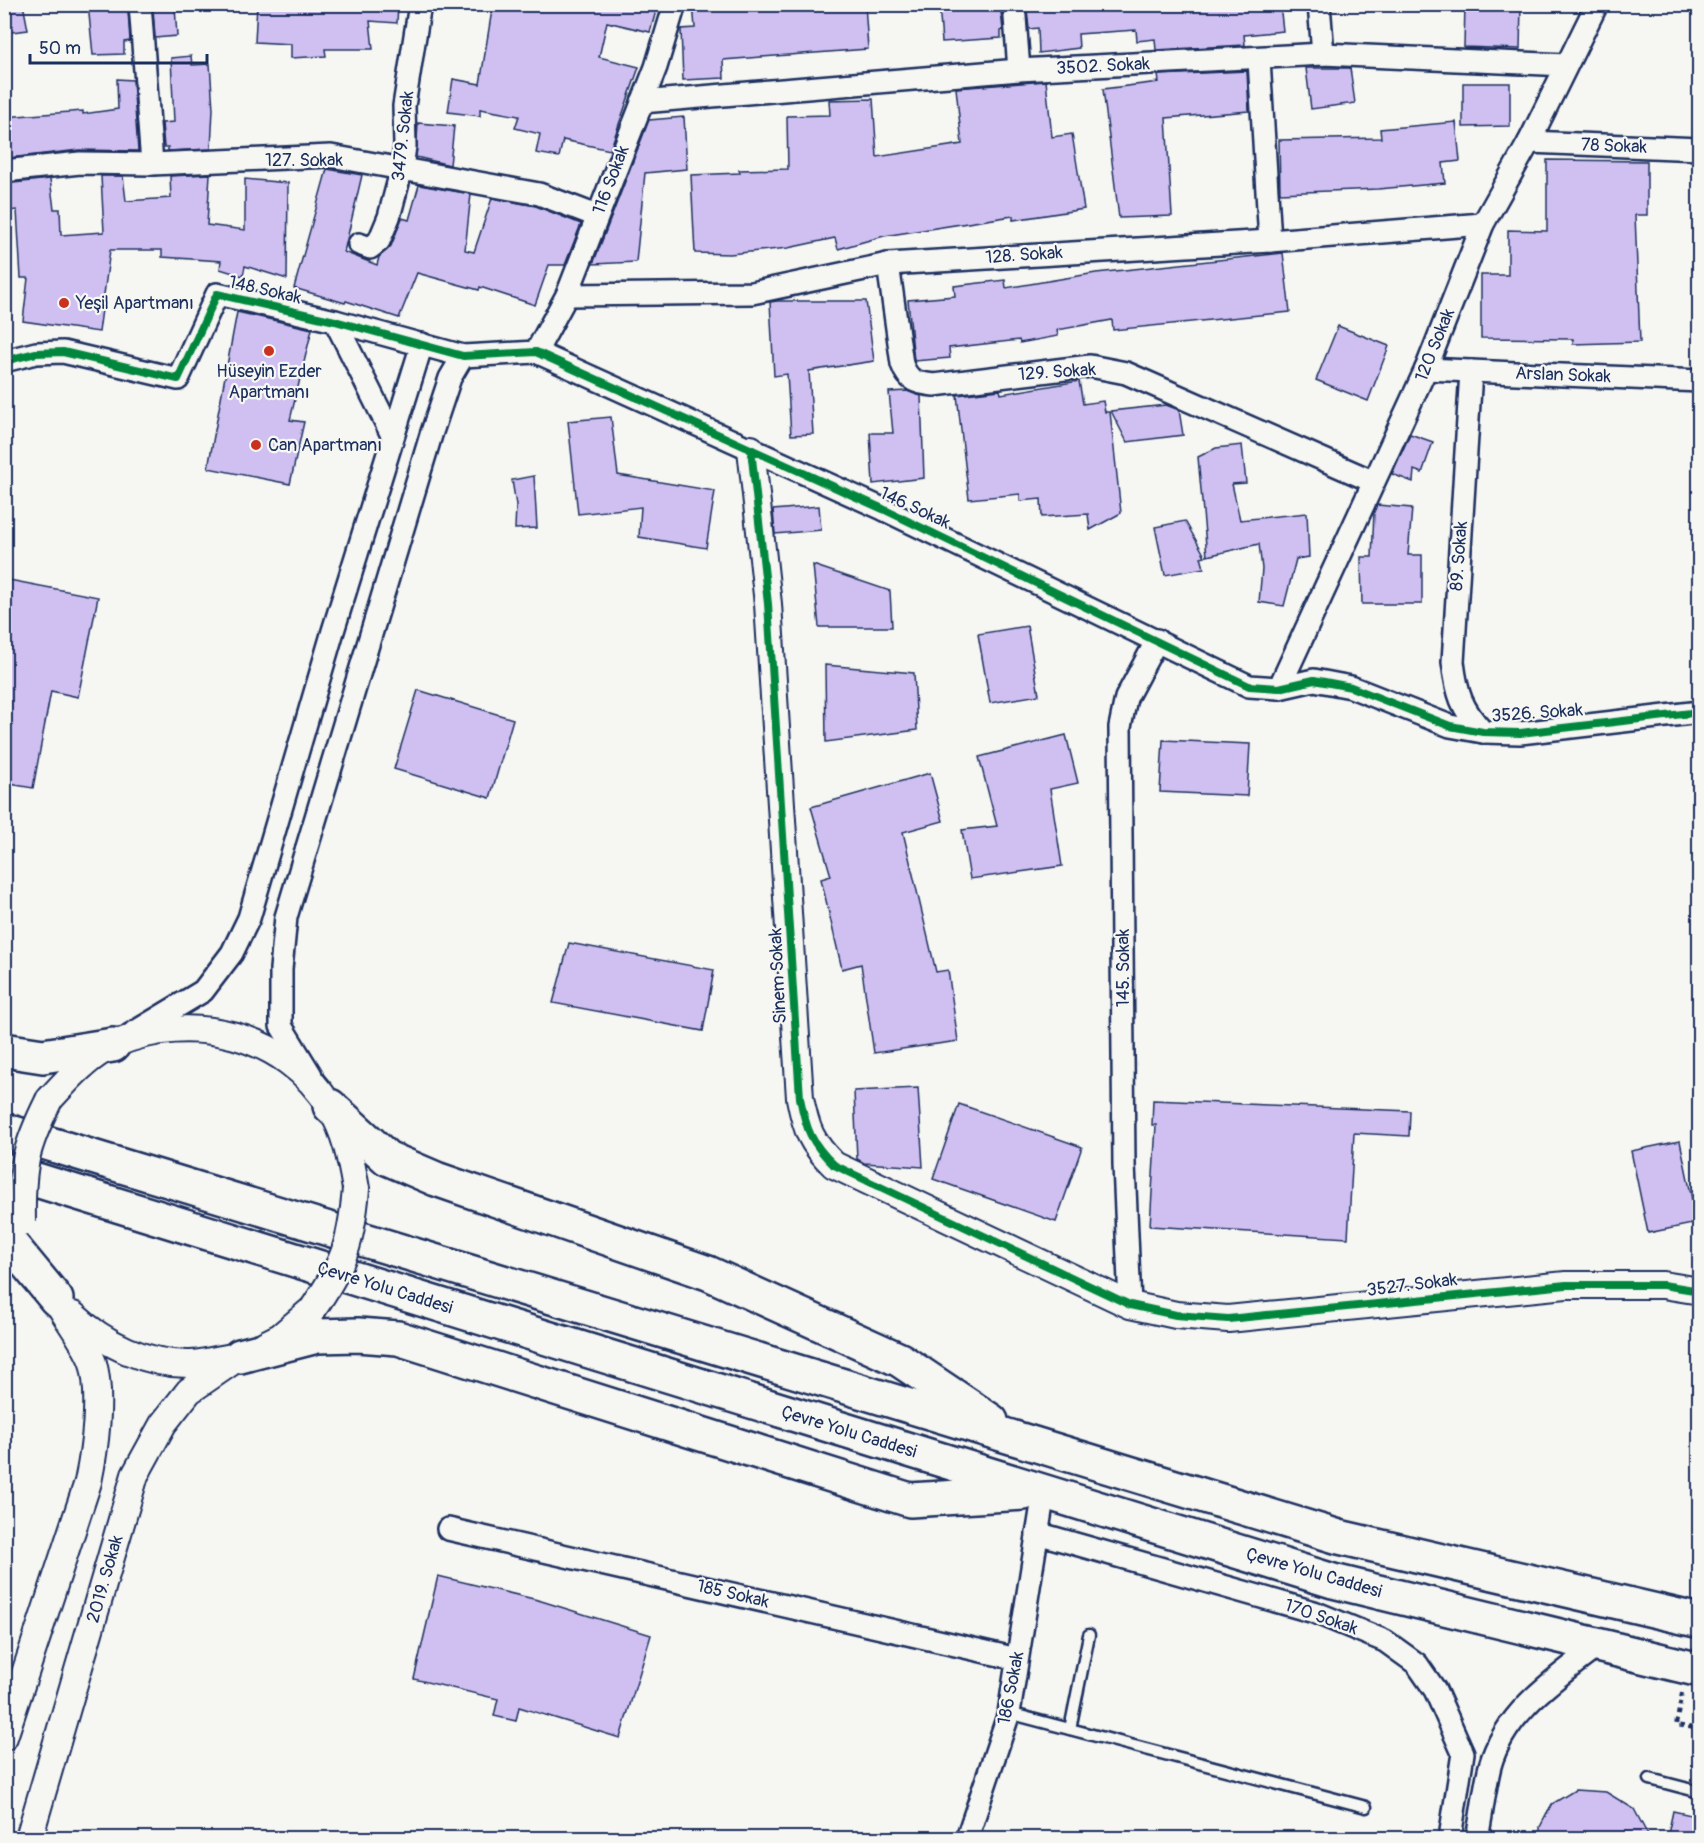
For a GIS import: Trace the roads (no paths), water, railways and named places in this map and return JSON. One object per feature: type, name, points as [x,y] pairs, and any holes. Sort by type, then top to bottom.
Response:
[{"type":"highway","points":[[4,1050],[43,1056],[113,1045]]},
{"type":"highway","points":[[330,1106],[387,1158],[436,1179],[708,1272],[900,1360],[1020,1440]]},
{"type":"highway","points":[[4,1130],[1339,1537],[1700,1621]]},
{"type":"highway","name":"Çevre Yolu Caddesi","points":[[4,1170],[1333,1581],[1693,1669]]},
{"type":"highway","points":[[13,1229],[56,1299]]},
{"type":"highway","points":[[240,1356],[317,1336],[358,1335],[398,1338],[910,1500],[1044,1492]]},
{"type":"street","points":[[140,4],[152,164]]},
{"type":"street","name":"3479. Sokak","points":[[359,244],[370,248],[379,241],[389,218],[402,168],[405,146],[404,106],[420,4]]},
{"type":"street","name":"116 Sokak","points":[[536,352],[567,296],[642,102],[675,4]]},
{"type":"street","points":[[1014,4],[1019,70]]},
{"type":"street","points":[[1319,4],[1323,54]]},
{"type":"street","name":"120 Sokak","points":[[1279,688],[1372,481],[1426,369],[1483,224],[1528,142],[1597,4]]},
{"type":"street","name":"3502. Sokak","points":[[642,102],[1019,70],[1129,63],[1259,60],[1323,54],[1566,65]]},
{"type":"street","points":[[1259,60],[1270,241]]},
{"type":"street","name":"78 Sokak","points":[[1528,142],[1700,149]]},
{"type":"street","name":"127. Sokak","points":[[4,171],[80,163],[152,164],[331,156],[539,194],[597,216]]},
{"type":"street","name":"128. Sokak","points":[[567,296],[752,293],[888,264],[1270,241],[1483,224]]},
{"type":"street","name":"129. Sokak","points":[[888,264],[902,364],[907,377],[916,382],[934,384],[1090,366],[1117,371],[1372,481]]},
{"type":"street","name":"148 Sokak","points":[[4,361],[36,353],[63,352],[178,379],[217,294],[335,321],[463,356],[536,352]]},
{"type":"street","points":[[335,321],[392,435]]},
{"type":"street","points":[[13,1229],[30,1138],[50,1100],[78,1068],[202,991],[232,953],[249,918],[392,435],[422,344]]},
{"type":"street","name":"146 Sokak","points":[[536,352],[751,449],[1157,640],[1249,686],[1279,688]]},
{"type":"street","points":[[56,1299],[93,1334],[139,1357],[190,1364],[240,1356],[280,1337],[312,1309],[338,1273],[352,1232],[356,1189],[348,1146],[330,1106],[281,1026],[281,969],[286,916],[431,435],[450,378],[463,356]]},
{"type":"street","name":"Arslan Sokak","points":[[1426,369],[1700,381]]},
{"type":"street","name":"89. Sokak","points":[[1471,371],[1453,662],[1457,693],[1466,713],[1483,732]]},
{"type":"street","name":"Sinem Sokak","points":[[751,449],[768,603],[800,1098],[805,1123],[815,1147],[834,1165],[1130,1305]]},
{"type":"street","name":"145. Sokak","points":[[1130,1305],[1124,1164],[1120,727],[1126,698],[1157,640]]},
{"type":"street","name":"3526. Sokak","points":[[1279,688],[1314,680],[1352,687],[1450,726],[1483,732],[1520,733],[1700,712]]},
{"type":"street","points":[[113,1045],[160,1029],[209,1029],[257,1042],[298,1069],[330,1106]]},
{"type":"street","name":"3527. Sokak","points":[[1130,1305],[1176,1316],[1228,1319],[1566,1285],[1664,1285],[1700,1291]]},
{"type":"street","points":[[4,1737],[88,1482],[95,1452],[96,1395],[93,1363],[56,1299]]},
{"type":"street","name":"2019. Sokak","points":[[29,1839],[135,1475],[163,1425],[189,1391],[240,1356]]},
{"type":"street","name":"186 Sokak","points":[[967,1839],[1009,1713],[1044,1492]]},
{"type":"street","name":"185 Sokak","points":[[448,1529],[1017,1659]]},
{"type":"street","name":"170 Sokak","points":[[1037,1533],[1314,1612],[1385,1641],[1417,1664],[1435,1690],[1463,1753],[1449,1839]]},
{"type":"street","points":[[1476,1839],[1490,1765],[1509,1728],[1542,1688],[1598,1646]]},
{"type":"lane","points":[[1070,1729],[1089,1635]]},
{"type":"lane","points":[[1009,1713],[1366,1807]]},
{"type":"lane","points":[[1650,1779],[1700,1792]]},
{"type":"place","name":"Yeşil Apartmanı","points":[[64,303]]},
{"type":"place","name":"Hüseyin Ezder Apartmanı","points":[[269,351]]},
{"type":"place","name":"Can Apartmanı","points":[[256,445]]}]
